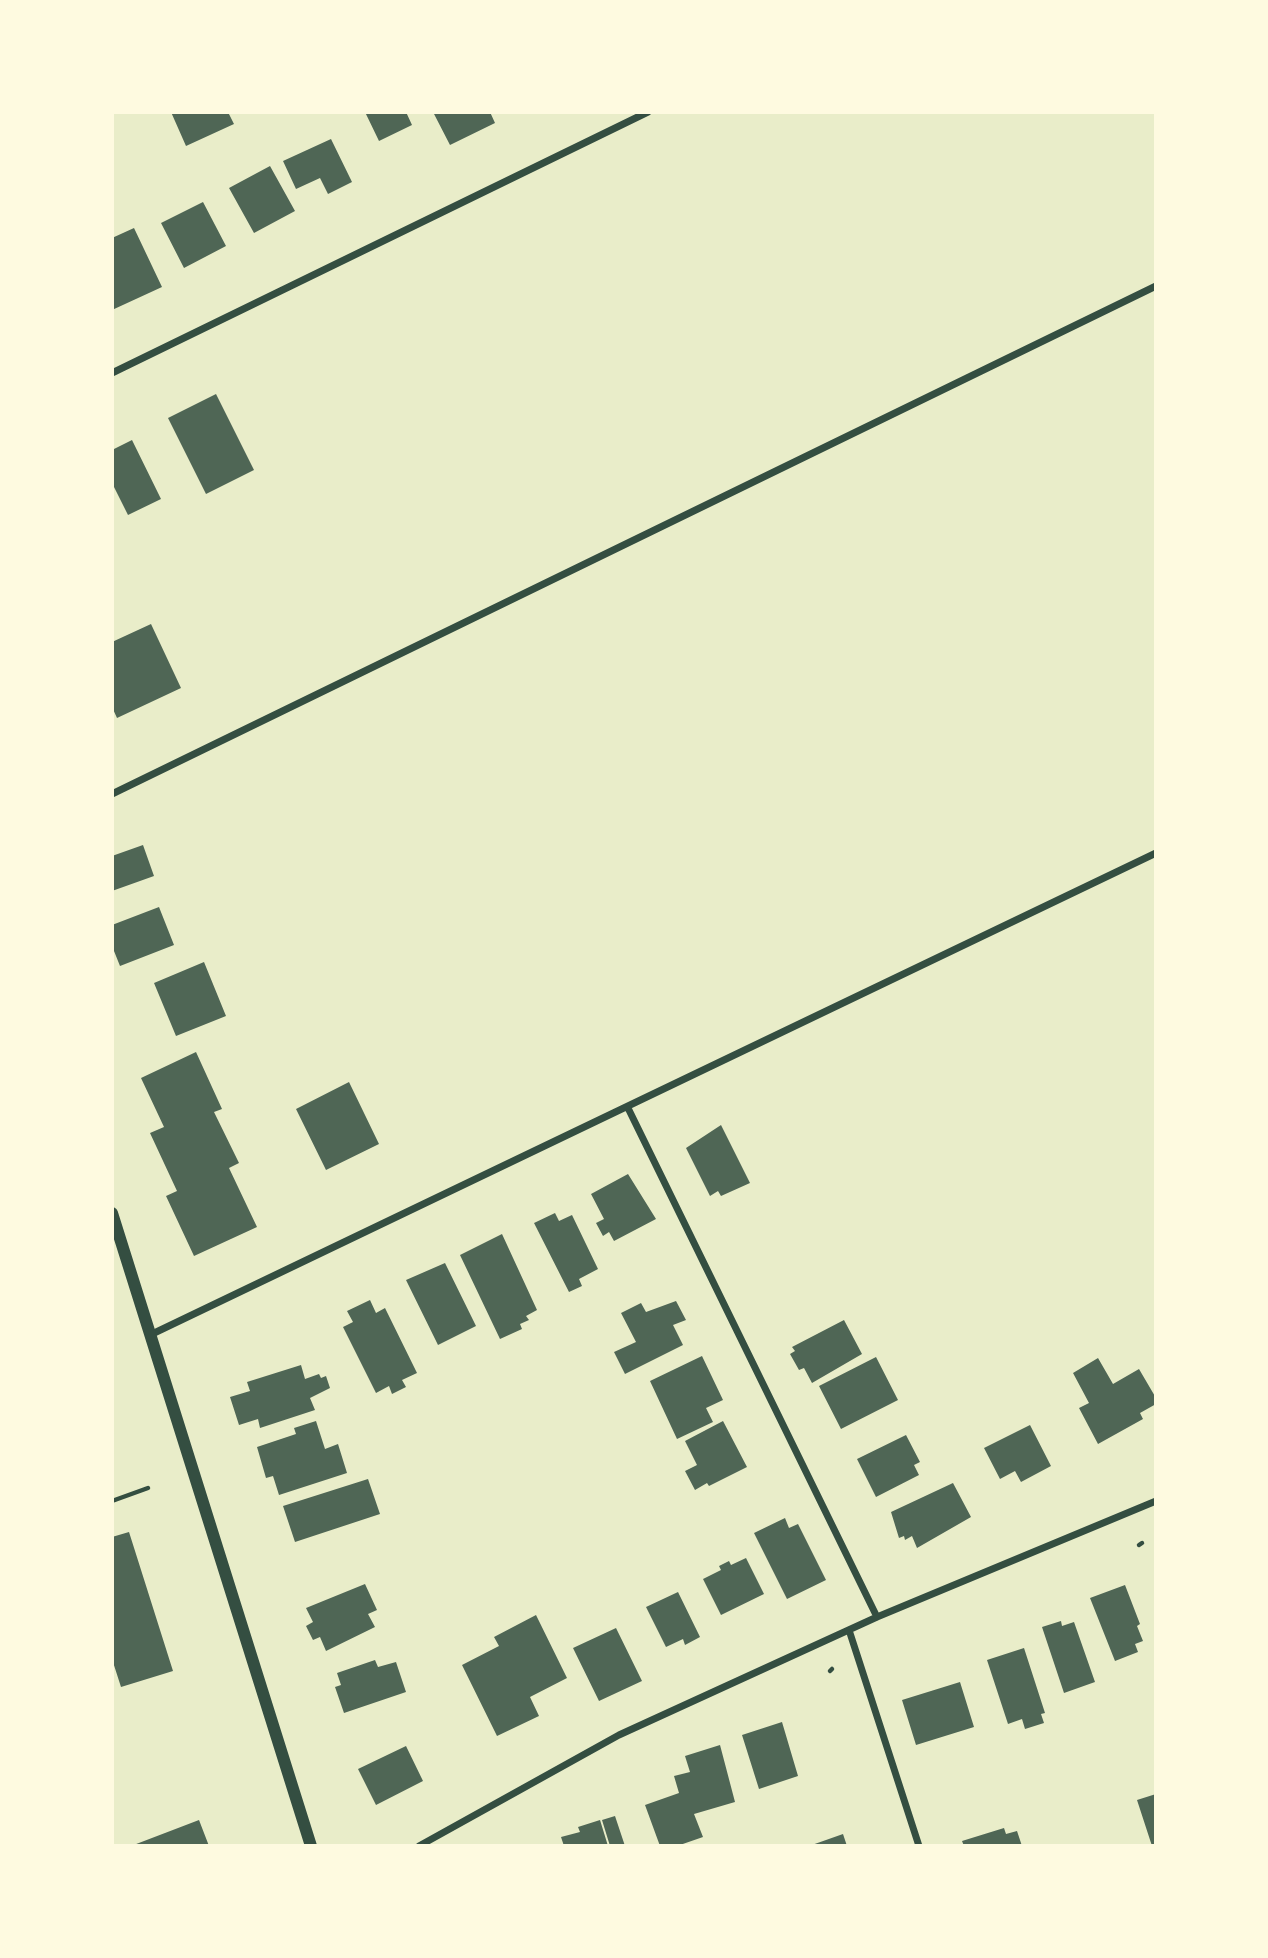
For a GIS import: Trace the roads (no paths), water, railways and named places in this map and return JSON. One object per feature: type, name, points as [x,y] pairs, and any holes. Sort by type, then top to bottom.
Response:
[{"type":"street","points":[[112,373],[648,112]]},
{"type":"street","points":[[112,794],[1156,286]]},
{"type":"street","points":[[150,1335],[1156,853]]},
{"type":"street","points":[[628,1108],[877,1617]]},
{"type":"street","points":[[112,1213],[311,1846]]},
{"type":"street","points":[[419,1846],[619,1735],[877,1617],[1156,1501]]},
{"type":"street","points":[[849,1630],[919,1846]]}]
